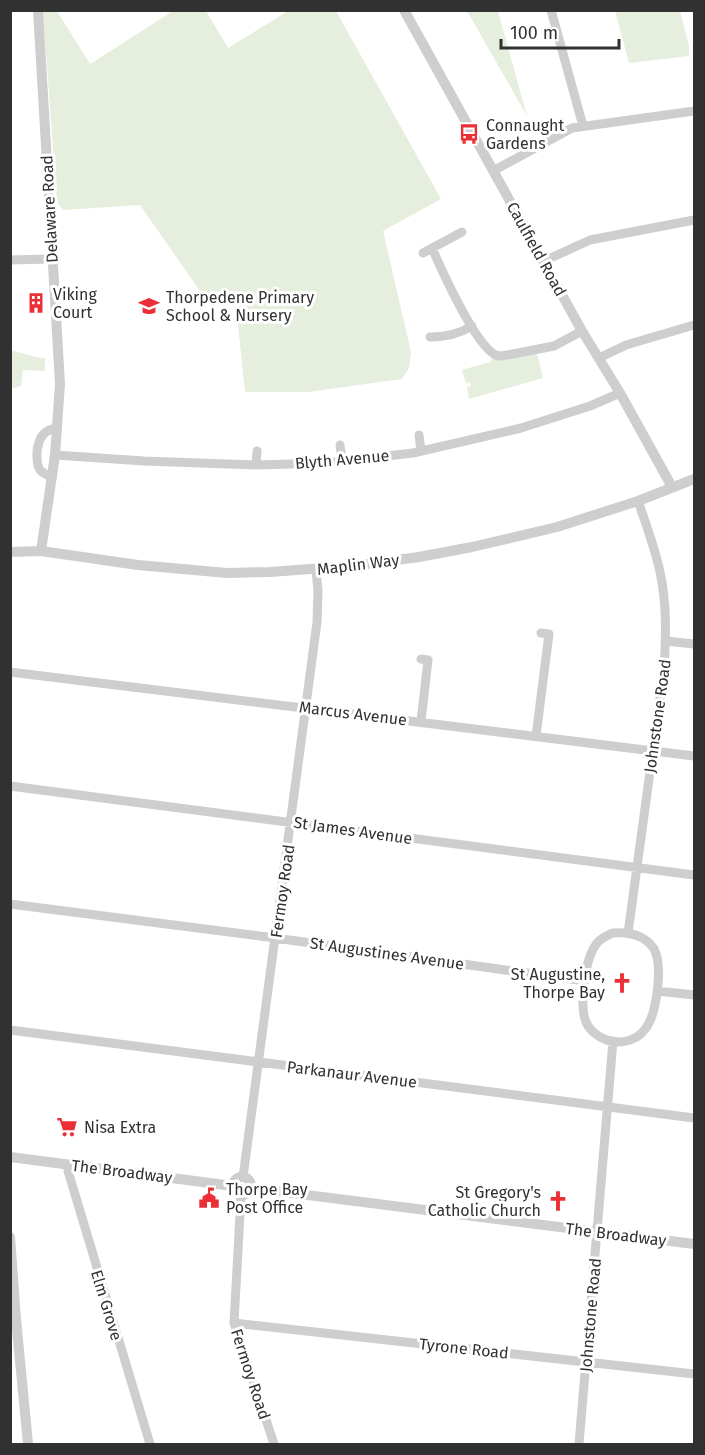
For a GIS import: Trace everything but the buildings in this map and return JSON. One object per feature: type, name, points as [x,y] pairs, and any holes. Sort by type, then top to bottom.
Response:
[{"type":"street","name":"Delaware Road","points":[[38,10],[60,384],[55,455],[40,551]]},
{"type":"street","name":"Caulfield Road","points":[[404,10],[582,331],[620,393],[672,487]]},
{"type":"street","points":[[551,10],[582,126]]},
{"type":"street","points":[[493,171],[572,128],[694,111]]},
{"type":"street","points":[[544,261],[590,240],[694,220]]},
{"type":"street","points":[[423,253],[462,232]]},
{"type":"street","points":[[432,248],[472,326],[494,354],[500,356],[554,346],[582,331]]},
{"type":"street","points":[[10,260],[52,259]]},
{"type":"street","points":[[599,358],[626,345],[694,325]]},
{"type":"street","points":[[430,337],[441,340],[472,326]]},
{"type":"street","name":"Blyth Avenue","points":[[55,455],[256,465],[325,463],[421,451],[521,428],[590,406],[620,393]]},
{"type":"street","points":[[52,478],[41,471],[36,459],[42,436],[50,429],[57,428]]},
{"type":"street","points":[[419,435],[421,451]]},
{"type":"street","points":[[340,445],[342,460]]},
{"type":"street","points":[[256,465],[257,451]]},
{"type":"street","name":"Maplin Way","points":[[10,552],[40,551],[138,565],[227,573],[351,567],[471,547],[557,527],[638,501],[694,479]]},
{"type":"street","name":"Johnstone Road","points":[[627,933],[666,641],[664,597],[660,572],[638,501]]},
{"type":"street","name":"Fermoy Road","points":[[243,1177],[317,622],[316,570]]},
{"type":"street","points":[[536,736],[550,634]]},
{"type":"street","points":[[666,641],[694,644]]},
{"type":"street","points":[[420,721],[429,660]]},
{"type":"street","name":"Marcus Avenue","points":[[10,672],[694,756]]},
{"type":"street","name":"St James Avenue","points":[[10,786],[694,875]]},
{"type":"street","name":"St Augustines Avenue","points":[[10,904],[585,981]]},
{"type":"street","points":[[613,933],[627,933],[649,942],[658,960],[657,991],[650,1022],[642,1034],[628,1041],[613,1041],[599,1037],[586,1024],[583,1010],[585,981],[590,958],[600,940],[613,933]]},
{"type":"street","points":[[657,991],[694,995]]},
{"type":"street","name":"Parkanaur Avenue","points":[[10,1030],[694,1118]]},
{"type":"street","name":"Johnstone Road","points":[[579,1444],[613,1041]]},
{"type":"street","name":"The Broadway","points":[[10,1157],[233,1186]]},
{"type":"street","name":"Elm Grove","points":[[69,1164],[68,1171],[83,1225],[150,1444]]},
{"type":"street","points":[[243,1177],[251,1182],[252,1188],[249,1193],[241,1196],[235,1192],[233,1186],[237,1179],[243,1177]]},
{"type":"street","name":"The Broadway","points":[[252,1188],[694,1244]]},
{"type":"street","name":"Fermoy Road","points":[[241,1196],[233,1317],[274,1444]]},
{"type":"street","points":[[10,1237],[28,1444]]},
{"type":"street","name":"Tyrone Road","points":[[234,1323],[694,1374]]},
{"type":"green space","points":[[57,11],[90,64],[173,11],[206,11],[228,48],[288,11],[336,11],[441,199],[383,231],[411,352],[409,368],[402,379],[308,392],[245,392],[235,296],[202,294],[140,205],[63,210],[57,202],[43,12]]},
{"type":"green space","points":[[467,11],[498,11],[527,116]]},
{"type":"green space","points":[[615,11],[680,11],[689,46],[689,56],[629,63]]},
{"type":"green space","points":[[11,350],[45,358],[45,371],[23,370],[21,386],[11,389]]},
{"type":"green space","points":[[537,354],[543,378],[469,399],[467,387],[471,386],[470,382],[466,383],[462,370],[490,362],[492,357]]},
{"type":"place","name":"Connaught Gardens","points":[[469,134]]},
{"type":"place","name":"Viking Court","points":[[36,303]]},
{"type":"place","name":"Thorpedene Primary School & Nursery","points":[[149,306]]},
{"type":"place","name":"St Augustine, Thorpe Bay","points":[[622,983]]},
{"type":"place","name":"Nisa Extra","points":[[67,1127]]},
{"type":"place","name":"Thorpe Bay Post Office","points":[[209,1198]]},
{"type":"place","name":"St Gregory's Catholic Church","points":[[558,1201]]}]
